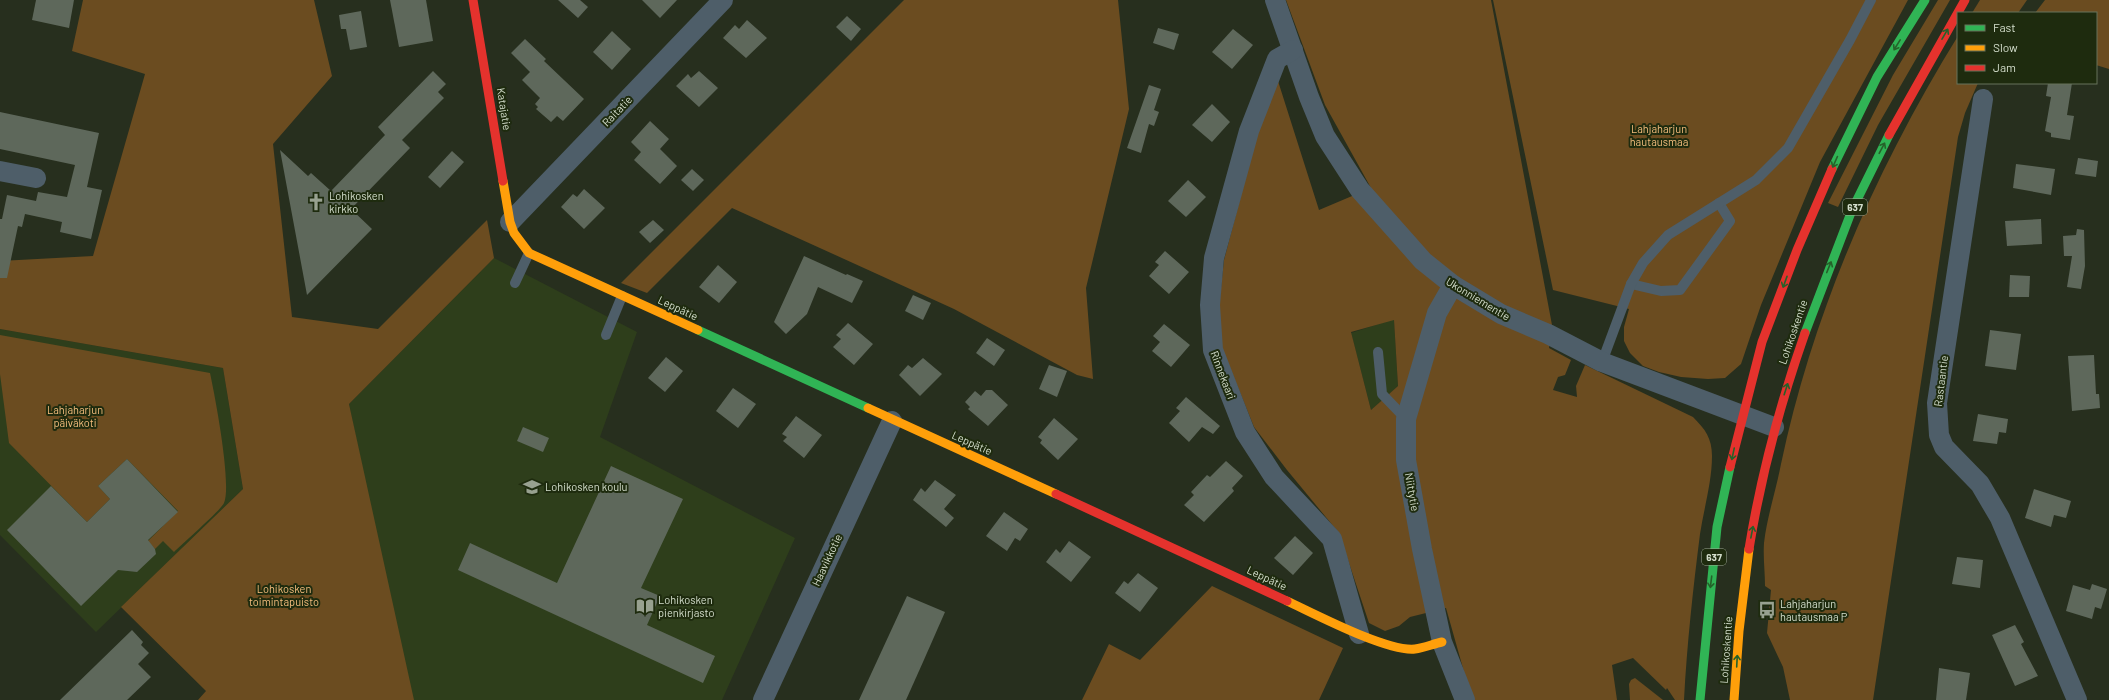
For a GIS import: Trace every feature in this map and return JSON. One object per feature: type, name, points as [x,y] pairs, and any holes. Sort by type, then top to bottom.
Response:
[{"type":"main road","name":"Katajatie","points":[[473,0],[510,222]]},
{"type":"main road","name":"Lohikoskentie","points":[[1700,700],[1717,527],[1742,416],[1762,342],[1796,250],[1877,77],[1925,0]]},
{"type":"main road","name":"Lohikoskentie","points":[[1958,12],[1965,0]]},
{"type":"main road","name":"Lohikoskentie","points":[[1734,700],[1738,630],[1751,536],[1774,427],[1828,269],[1868,176],[1915,85],[1957,14]]},
{"type":"main road","name":"Leppätie","points":[[510,222],[514,233],[529,252],[892,421],[1028,480],[1359,634],[1390,645],[1414,649],[1442,642]]},
{"type":"street","name":"Raitatie","points":[[510,222],[723,0]]},
{"type":"street","name":"Ukonniementie","points":[[1275,0],[1309,97],[1325,136],[1360,190],[1423,261],[1453,285],[1501,314],[1548,334],[1602,362],[1774,427]]},
{"type":"street","name":"Rinnekaari","points":[[1293,50],[1277,59],[1252,124],[1214,258],[1210,305],[1213,350],[1245,432],[1274,477],[1332,539],[1359,634]]},
{"type":"street","name":"Rastaantie","points":[[1983,99],[1937,403],[1939,435],[1944,447],[1953,458],[1980,484],[2000,518],[2077,700]]},
{"type":"street","points":[[0,171],[36,178]]},
{"type":"street","name":"Niittytie","points":[[1453,285],[1437,313],[1406,419],[1406,460],[1422,549],[1442,642],[1465,700]]},
{"type":"street","name":"Haavikkotie","points":[[763,700],[892,421]]},
{"type":"lane","points":[[1602,362],[1631,284],[1643,263],[1668,235],[1756,180],[1788,148],[1850,40],[1871,0]]},
{"type":"lane","points":[[1631,284],[1661,291],[1680,290],[1730,221],[1719,203]]},
{"type":"lane","points":[[515,283],[529,252]]},
{"type":"lane","points":[[606,335],[622,296]]},
{"type":"lane","points":[[1378,352],[1382,394],[1406,419]]},
{"type":"shaded area","name":"Lohikosken koulu","points":[[494,258],[637,332],[600,437],[795,538],[722,700],[410,700],[349,404]]},
{"type":"shaded area","points":[[1394,319],[1398,386],[1371,410],[1351,333]]},
{"type":"shaded area","name":"Lahjaharjun päiväkoti","points":[[0,329],[223,368],[243,489],[96,632],[0,535]]},
{"type":"green space","name":"Lohikosken toimintapuisto","points":[[83,0],[314,0],[332,76],[273,144],[292,317],[378,329],[487,220],[494,258],[349,404],[414,700],[198,700],[206,691],[121,607],[243,489],[223,368],[0,329],[0,261],[93,256],[145,74],[72,51]]},
{"type":"green space","points":[[904,0],[1118,0],[1129,109],[1086,288],[1093,379],[1077,375],[954,309],[732,208],[647,293],[621,283]]},
{"type":"green space","points":[[1286,0],[1491,0],[1552,325],[1549,348],[1571,360],[1565,375],[1558,377],[1553,390],[1577,397],[1576,386],[1585,365],[1693,417],[1707,434],[1711,444],[1711,476],[1700,534],[1695,575],[1684,700],[1675,700],[1667,688],[1666,690],[1633,658],[1612,665],[1617,700],[1474,700],[1468,686],[1446,608],[1410,617],[1399,626],[1385,631],[1369,623],[1339,533],[1254,427],[1222,348],[1219,306],[1224,260],[1257,134],[1278,81],[1319,210],[1371,188],[1325,105]],"holes":[[[1394,320],[1398,386],[1371,410],[1351,332]]]},
{"type":"green space","name":"Lahjaharjun hautausmaa","points":[[1493,0],[1908,0],[1820,162],[1761,305],[1741,364],[1725,378],[1708,379],[1681,377],[1659,372],[1643,366],[1630,353],[1624,341],[1624,327],[1629,309],[1553,290]]},
{"type":"green space","points":[[1938,0],[1950,0],[1878,125],[1838,207],[1828,203],[1893,75]]},
{"type":"green space","points":[[1980,0],[2027,0],[2019,12],[1973,12]]},
{"type":"green space","points":[[2045,0],[2109,0],[2109,69],[2097,65],[2097,12],[2036,12]]},
{"type":"green space","points":[[1957,38],[1957,84],[1978,84],[1965,113],[1958,137],[1873,700],[1790,700],[1783,667],[1767,633],[1771,590],[1765,586],[1764,543],[1767,523],[1794,407],[1830,296],[1851,242],[1875,189],[1928,86]]},
{"type":"green space","name":"Lahjaharjun päiväkoti","points":[[0,335],[210,373],[219,419],[226,478],[226,493],[224,503],[221,507],[174,552],[163,541],[155,549],[148,541],[178,511],[127,459],[98,486],[110,499],[87,522],[9,443],[0,374]]},
{"type":"green space","points":[[1212,586],[1343,648],[1319,700],[1082,700],[1109,644],[1140,660]]},
{"type":"green space","points":[[1635,678],[1663,700],[1630,700],[1629,684],[1631,680]]},
{"type":"building","points":[[36,0],[74,0],[69,28],[32,20]]},
{"type":"building","points":[[390,0],[426,0],[433,41],[399,47]]},
{"type":"building","points":[[558,0],[580,0],[588,7],[578,18]]},
{"type":"building","points":[[642,0],[677,0],[660,18]]},
{"type":"building","points":[[361,11],[367,47],[350,50],[346,29],[341,29],[339,15]]},
{"type":"building","points":[[847,16],[861,29],[851,41],[836,27]]},
{"type":"building","points":[[747,20],[767,38],[746,58],[723,38],[735,25],[739,29]]},
{"type":"building","points":[[1158,28],[1179,34],[1174,50],[1153,43]]},
{"type":"building","points":[[1233,29],[1253,45],[1232,69],[1212,52]]},
{"type":"building","points":[[612,31],[631,49],[612,70],[593,52]]},
{"type":"building","points":[[525,39],[546,59],[544,61],[584,99],[563,121],[557,116],[551,122],[536,109],[538,107],[535,104],[540,98],[522,80],[530,72],[511,53]]},
{"type":"building","points":[[433,71],[446,84],[438,92],[444,98],[402,140],[410,148],[351,209],[372,229],[307,295],[280,150],[308,176],[311,173],[331,191],[385,135],[378,127]]},
{"type":"building","points":[[699,71],[718,88],[699,107],[676,86],[688,74],[691,78]]},
{"type":"building","points":[[2048,84],[2072,84],[2067,115],[2074,116],[2070,140],[2051,137],[2051,133],[2045,131],[2051,97],[2046,96]]},
{"type":"building","points":[[1149,85],[1161,89],[1154,110],[1159,112],[1154,126],[1149,124],[1141,153],[1127,148]]},
{"type":"building","points":[[1212,104],[1230,122],[1212,142],[1192,125]]},
{"type":"building","points":[[0,112],[99,133],[87,187],[102,190],[91,239],[60,232],[62,222],[25,214],[22,227],[18,226],[7,278],[0,278],[0,219],[2,219],[7,195],[36,201],[38,192],[67,197],[75,165],[0,149]]},
{"type":"building","points":[[650,121],[669,139],[660,149],[677,166],[660,184],[634,160],[641,152],[631,142]]},
{"type":"building","points":[[452,151],[464,162],[440,188],[428,177]]},
{"type":"building","points":[[2078,158],[2098,161],[2096,177],[2075,174]]},
{"type":"building","points":[[2016,164],[2055,169],[2051,195],[2013,188]]},
{"type":"building","points":[[692,169],[704,180],[693,191],[681,180]]},
{"type":"building","points":[[1188,180],[1206,197],[1186,217],[1168,201]]},
{"type":"building","points":[[584,189],[605,208],[584,229],[561,207],[573,194],[577,197]]},
{"type":"building","points":[[2041,219],[2042,244],[2007,246],[2005,221]]},
{"type":"building","points":[[653,220],[664,230],[650,243],[639,232]]},
{"type":"building","points":[[2077,229],[2084,230],[2085,266],[2081,289],[2067,287],[2072,256],[2064,256],[2063,236],[2076,235]]},
{"type":"building","points":[[1165,251],[1189,272],[1169,294],[1149,276],[1159,265],[1155,262]]},
{"type":"building","points":[[804,256],[863,281],[852,303],[818,287],[807,314],[786,334],[774,322]]},
{"type":"building","points":[[718,265],[737,282],[719,303],[699,287]]},
{"type":"building","points":[[2010,275],[2030,276],[2029,297],[2009,297]]},
{"type":"building","points":[[913,295],[931,303],[923,320],[905,311]]},
{"type":"building","points":[[848,323],[873,344],[854,365],[833,347],[841,339],[836,335]]},
{"type":"building","points":[[1164,324],[1190,345],[1171,367],[1152,351],[1160,342],[1153,336]]},
{"type":"building","points":[[1990,330],[2021,334],[2016,370],[1985,366]]},
{"type":"building","points":[[987,338],[1005,350],[994,366],[976,353]]},
{"type":"building","points":[[2094,355],[2096,394],[2099,394],[2100,408],[2072,411],[2068,356]]},
{"type":"building","points":[[666,357],[683,371],[665,392],[648,378]]},
{"type":"building","points":[[923,358],[942,374],[920,396],[899,375],[908,365],[912,368]]},
{"type":"building","points":[[1049,365],[1067,371],[1057,397],[1039,389]]},
{"type":"building","points":[[733,388],[756,404],[738,428],[716,411]]},
{"type":"building","points":[[986,390],[992,390],[1008,405],[988,426],[968,409],[970,407],[965,402],[975,391],[981,396]]},
{"type":"building","points":[[1186,397],[1220,426],[1213,434],[1202,427],[1189,442],[1169,423],[1180,411],[1176,408]]},
{"type":"building","points":[[1978,414],[2008,419],[2006,433],[1999,432],[1997,444],[1973,441]]},
{"type":"building","points":[[796,416],[822,435],[804,458],[783,441],[787,437],[782,434]]},
{"type":"building","points":[[1054,418],[1078,439],[1058,460],[1040,443],[1042,440],[1038,437]]},
{"type":"building","points":[[523,427],[549,438],[543,452],[517,441]]},
{"type":"building","points":[[127,459],[178,512],[148,540],[155,549],[156,554],[137,572],[118,570],[81,606],[7,530],[51,486],[87,522],[110,499],[98,486]]},
{"type":"building","points":[[1226,461],[1243,476],[1232,488],[1234,491],[1204,522],[1184,505],[1194,495],[1191,492],[1207,475],[1210,477]]},
{"type":"building","name":"Lohikosken koulu","points":[[611,466],[683,499],[641,588],[660,596],[647,625],[715,656],[703,683],[458,570],[470,543],[557,583]]},
{"type":"building","points":[[935,480],[956,495],[944,509],[954,518],[946,527],[913,500],[921,488],[925,492]]},
{"type":"building","points":[[2034,489],[2071,501],[2066,518],[2054,515],[2051,527],[2025,518]]},
{"type":"building","points":[[1004,512],[1028,529],[1020,541],[1015,538],[1007,551],[986,536]]},
{"type":"building","points":[[1295,536],[1313,553],[1293,575],[1274,558]]},
{"type":"building","points":[[1069,541],[1091,557],[1071,582],[1046,562],[1056,549],[1060,553]]},
{"type":"building","points":[[1957,557],[1983,560],[1980,588],[1952,584]]},
{"type":"building","points":[[1138,573],[1158,588],[1140,612],[1115,593],[1124,581],[1128,584]]},
{"type":"building","points":[[2092,584],[2107,589],[2101,609],[2095,607],[2092,619],[2066,611],[2073,585],[2090,590]]},
{"type":"building","points":[[907,596],[945,612],[906,700],[859,700]]},
{"type":"building","points":[[2015,625],[2024,642],[2021,644],[2038,676],[2015,686],[1992,635]]},
{"type":"building","points":[[132,630],[143,642],[141,645],[149,653],[138,664],[151,677],[127,700],[60,700]]},
{"type":"building","points":[[1939,668],[1970,673],[1966,700],[1936,700]]},
{"type":"traffic: fast","points":[[1832,169],[1877,77],[1925,0]]},
{"type":"traffic: fast","points":[[1805,333],[1852,210],[1889,135]]},
{"type":"traffic: fast","points":[[698,330],[868,408]]},
{"type":"traffic: fast","points":[[1700,700],[1717,527],[1730,467]]},
{"type":"traffic: slow","points":[[503,181],[510,222],[514,233],[529,253],[698,330]]},
{"type":"traffic: slow","points":[[868,408],[1056,494]]},
{"type":"traffic: slow","points":[[1734,700],[1739,631],[1749,549]]},
{"type":"traffic: slow","points":[[1287,601],[1332,623],[1387,645],[1415,649],[1442,642]]},
{"type":"traffic: jam","points":[[473,0],[503,181]]},
{"type":"traffic: jam","points":[[1958,12],[1965,0]]},
{"type":"traffic: jam","points":[[1889,135],[1957,14]]},
{"type":"traffic: jam","points":[[1730,467],[1762,342],[1797,250],[1832,169]]},
{"type":"traffic: jam","points":[[1749,549],[1765,467],[1787,386],[1805,333]]},
{"type":"traffic: jam","points":[[1056,494],[1287,601]]},
{"type":"place","name":"Lohikosken kirkko","points":[[316,202]]},
{"type":"place","name":"Lohikosken koulu","points":[[532,487]]},
{"type":"place","name":"Lohikosken pienkirjasto","points":[[645,606]]},
{"type":"place","name":"Lahjaharjun hautausmaa P","points":[[1767,610]]}]
